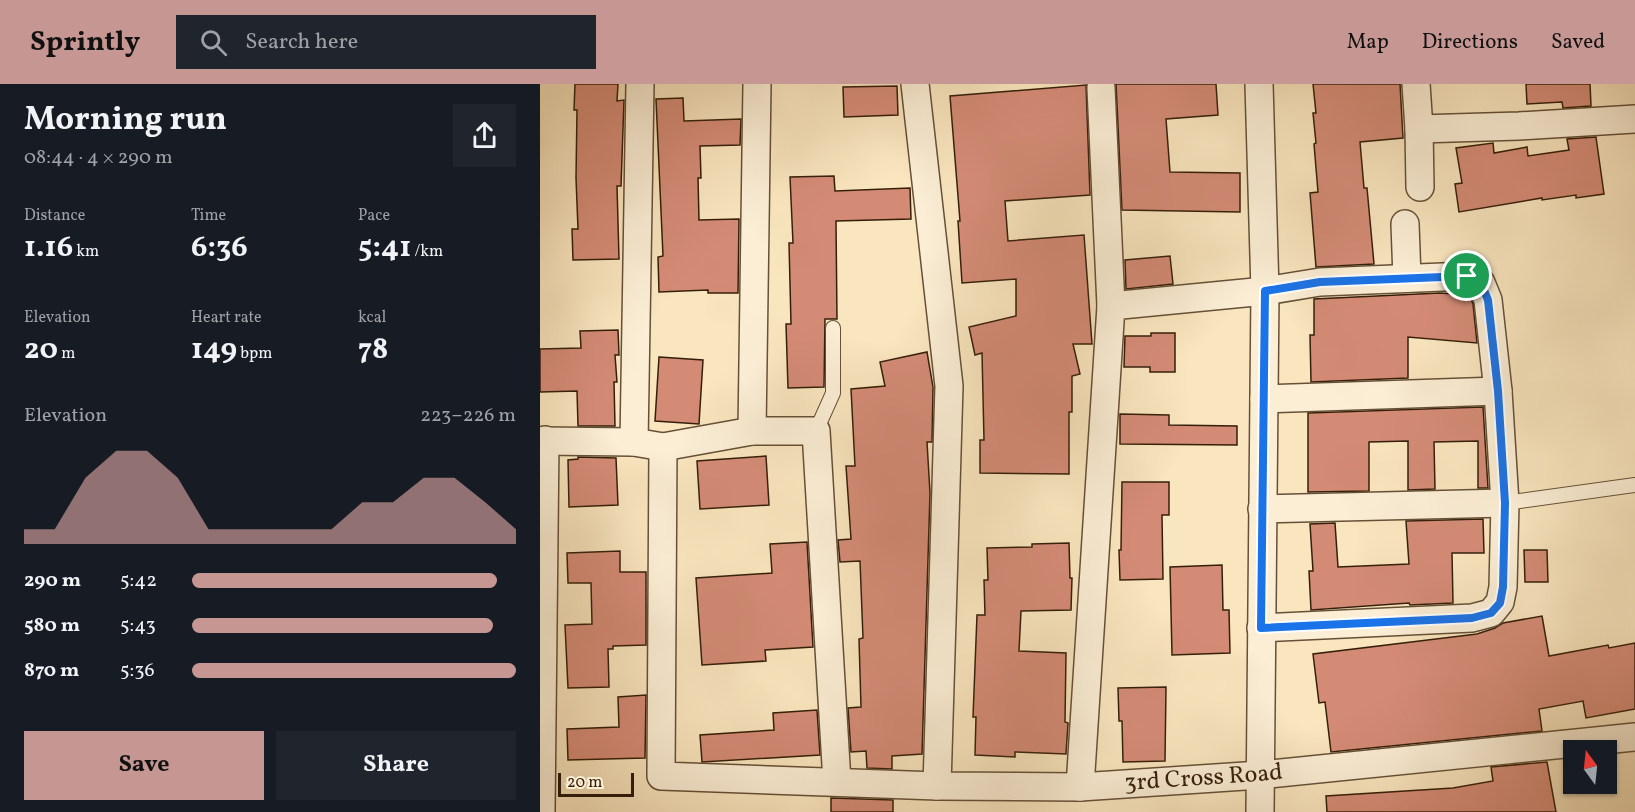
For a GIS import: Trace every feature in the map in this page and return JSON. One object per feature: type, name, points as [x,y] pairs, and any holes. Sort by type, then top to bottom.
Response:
[{"type":"street","points":[[634,442],[640,84]]},
{"type":"street","points":[[752,431],[757,84]]},
{"type":"street","points":[[915,84],[949,386],[937,786]]},
{"type":"street","points":[[1259,84],[1265,291],[1260,812]]},
{"type":"street","points":[[1416,84],[1420,187]]},
{"type":"street","points":[[1080,787],[1111,306],[1101,88]]},
{"type":"street","points":[[1419,129],[1635,119]]},
{"type":"street","points":[[1405,224],[1407,278]]},
{"type":"street","points":[[1111,306],[1265,291],[1320,282],[1467,276],[1481,283],[1488,300],[1498,391],[1505,503],[1503,587],[1500,603],[1491,613],[1472,618],[1261,628]]},
{"type":"street","points":[[1264,399],[1498,391]]},
{"type":"street","points":[[541,812],[543,440],[634,442],[663,447],[752,431],[816,431],[837,782]]},
{"type":"street","name":"3rd Cross Road","points":[[663,447],[661,776],[937,786],[1080,787],[1260,775],[1635,737]]},
{"type":"street","points":[[1262,509],[1505,503]]},
{"type":"lane","points":[[816,431],[833,393],[833,328]]},
{"type":"lane","points":[[1505,503],[1635,486]]},
{"type":"building","points":[[575,84],[618,84],[617,101],[624,100],[621,186],[617,186],[619,259],[573,260],[572,229],[578,229]]},
{"type":"building","points":[[1116,84],[1216,84],[1218,115],[1166,119],[1170,172],[1240,173],[1240,212],[1122,210]]},
{"type":"building","points":[[1313,84],[1400,84],[1403,138],[1360,142],[1374,264],[1316,267],[1310,193],[1318,192]]},
{"type":"building","points":[[1526,84],[1590,84],[1591,106],[1563,108],[1562,102],[1527,104]]},
{"type":"building","points":[[1086,85],[1090,195],[1005,201],[1008,241],[1084,235],[1092,344],[1073,344],[1080,374],[1072,376],[1072,412],[1069,412],[1069,474],[980,473],[980,440],[984,440],[982,353],[975,355],[969,327],[1016,316],[1016,279],[962,283],[958,221],[960,221],[950,96]]},
{"type":"building","points":[[897,86],[898,115],[844,117],[843,87]]},
{"type":"building","points":[[683,98],[684,121],[741,119],[740,145],[700,146],[701,178],[698,178],[699,220],[739,219],[738,293],[708,293],[708,290],[659,292],[658,257],[663,256],[656,99]]},
{"type":"building","points":[[1596,137],[1604,194],[1576,198],[1576,195],[1542,200],[1542,198],[1459,212],[1455,184],[1462,183],[1456,148],[1493,143],[1494,153],[1527,147],[1528,156],[1569,150],[1567,139]]},
{"type":"building","points":[[834,176],[835,191],[910,188],[911,219],[836,221],[837,319],[825,319],[824,387],[788,388],[786,324],[791,324],[789,243],[793,243],[790,177]]},
{"type":"building","points":[[1170,256],[1173,284],[1126,289],[1125,260]]},
{"type":"building","points":[[1440,293],[1469,295],[1473,304],[1477,343],[1408,337],[1408,378],[1311,382],[1310,335],[1314,335],[1314,299]]},
{"type":"building","points":[[618,330],[619,355],[615,355],[617,382],[614,382],[615,426],[578,426],[577,391],[540,392],[540,349],[581,348],[580,331]]},
{"type":"building","points":[[1151,333],[1175,333],[1175,372],[1150,372],[1150,367],[1124,367],[1125,336],[1151,336]]},
{"type":"building","points":[[927,352],[933,387],[932,442],[927,442],[930,493],[922,754],[892,756],[892,769],[867,768],[866,751],[851,752],[848,708],[861,707],[859,639],[863,638],[860,561],[840,562],[838,540],[851,539],[846,466],[855,466],[851,389],[885,386],[880,362]]},
{"type":"building","points":[[659,357],[703,360],[699,424],[655,421]]},
{"type":"building","points":[[1483,407],[1488,488],[1478,488],[1478,441],[1434,442],[1435,489],[1408,490],[1408,441],[1369,442],[1369,491],[1308,492],[1308,413]]},
{"type":"building","points":[[1120,414],[1169,415],[1169,425],[1237,426],[1237,445],[1120,444]]},
{"type":"building","points":[[766,456],[769,505],[700,509],[697,461]]},
{"type":"building","points":[[578,457],[616,458],[618,505],[569,507],[568,460],[578,459]]},
{"type":"building","points":[[1122,482],[1169,482],[1169,515],[1162,515],[1163,579],[1120,580]]},
{"type":"building","points":[[1483,519],[1484,553],[1452,553],[1453,603],[1410,605],[1409,603],[1311,610],[1309,571],[1313,571],[1310,524],[1335,523],[1338,567],[1409,564],[1406,521]]},
{"type":"building","points":[[807,542],[813,647],[765,650],[766,661],[702,665],[696,578],[772,573],[770,544]]},
{"type":"building","points":[[1069,543],[1070,578],[1072,578],[1071,610],[1021,611],[1019,651],[1066,653],[1065,722],[1068,723],[1066,754],[1015,752],[1015,757],[975,755],[976,717],[973,717],[977,615],[985,615],[984,580],[988,580],[987,548]]},
{"type":"building","points":[[1524,550],[1547,550],[1548,582],[1525,582]]},
{"type":"building","points":[[620,551],[620,572],[646,572],[646,645],[613,646],[613,649],[608,649],[609,687],[568,688],[565,625],[592,624],[591,583],[568,583],[567,553]]},
{"type":"building","points":[[1222,565],[1223,610],[1229,610],[1230,653],[1172,655],[1170,567]]},
{"type":"building","points":[[1542,616],[1549,656],[1608,645],[1609,648],[1635,643],[1635,709],[1586,718],[1583,701],[1539,709],[1542,731],[1331,752],[1325,702],[1319,703],[1313,654],[1477,634],[1503,623]]},
{"type":"building","points":[[1166,687],[1165,761],[1123,762],[1118,688]]},
{"type":"building","points":[[646,695],[645,758],[568,760],[567,729],[619,727],[618,697]]},
{"type":"building","points":[[817,710],[820,755],[702,762],[700,735],[774,730],[773,713]]},
{"type":"building","points":[[1547,762],[1556,812],[1327,812],[1326,796],[1453,788],[1493,781],[1491,767]]},
{"type":"building","points":[[831,798],[893,800],[893,812],[831,812]]},
{"type":"route","points":[[1467,276],[1481,283],[1488,300],[1498,391],[1505,503],[1503,587],[1500,603],[1491,613],[1472,618],[1261,628],[1265,291],[1320,282],[1467,276]]}]
